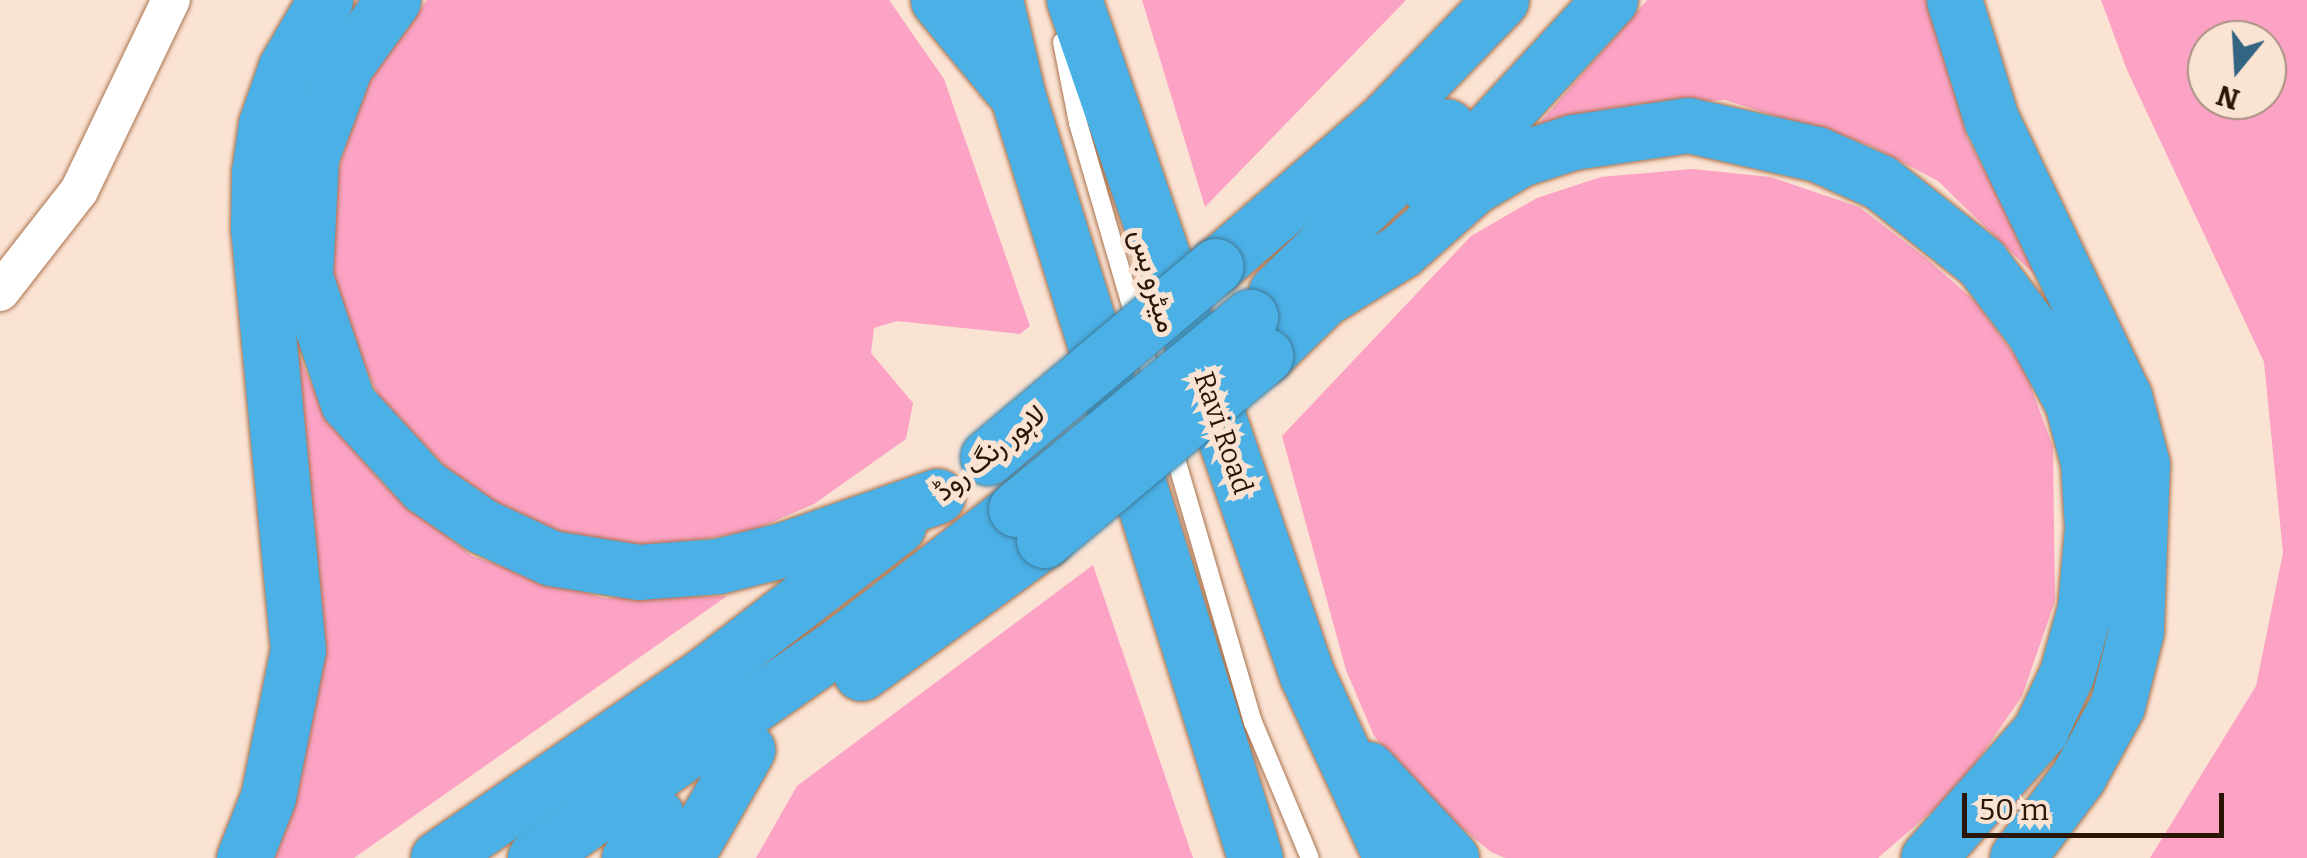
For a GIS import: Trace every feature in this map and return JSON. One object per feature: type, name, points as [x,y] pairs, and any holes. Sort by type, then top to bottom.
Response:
[{"type":"highway","points":[[244,858],[268,797],[298,650],[258,229],[259,172],[266,124],[286,67],[325,0]]},
{"type":"highway","points":[[393,0],[345,66],[316,142],[305,215],[305,277],[348,403],[424,486],[482,526],[551,558],[638,572],[718,566],[786,549],[936,496]]},
{"type":"highway","points":[[938,0],[1018,97]]},
{"type":"highway","points":[[995,0],[1018,97],[1255,858]]},
{"type":"highway","name":"Ravi Road","points":[[1074,0],[1306,674],[1391,858]]},
{"type":"highway","name":"لاہور رنگ روڈ","points":[[438,858],[703,676],[988,457],[1386,120],[1502,0]]},
{"type":"highway","points":[[591,858],[657,844],[747,750],[1030,525],[1258,336],[1415,160],[1566,0]]},
{"type":"highway","points":[[1322,300],[1610,0]]},
{"type":"highway","points":[[1954,0],[1966,56],[2124,396],[2142,464],[2145,532],[2136,631],[2117,706],[2078,777],[2017,858]]},
{"type":"highway","points":[[1258,336],[1401,251],[1473,187],[1520,159],[1573,142],[1688,125],[1816,154],[1880,182],[1968,250],[2034,332],[2072,402],[2088,462],[2092,528],[2085,608],[2066,673],[2040,731],[1928,858]]},
{"type":"highway","points":[[535,858],[842,643],[1030,525]]},
{"type":"highway","points":[[1306,674],[1350,747],[1451,858]]},
{"type":"street","points":[[0,292],[79,191],[171,0]]},
{"type":"lane","name":"میٹرو بس","points":[[1054,0],[1078,123],[1253,722],[1310,858]]},
{"type":"shaded area","points":[[427,0],[889,0],[944,79],[1030,326],[1020,334],[897,321],[874,328],[871,353],[913,403],[906,439],[814,504],[754,530],[653,548],[551,531],[507,510],[459,480],[382,403],[341,317],[330,255],[334,185],[353,122],[372,75]]},
{"type":"shaded area","points":[[1142,0],[1406,0],[1205,207]]},
{"type":"shaded area","points":[[1647,0],[1933,0],[1967,137],[2045,285],[1938,181],[1871,146],[1725,100],[1640,104],[1536,127]]},
{"type":"shaded area","points":[[2101,0],[2307,0],[2307,858],[2150,858],[2256,686],[2283,553],[2264,362],[2127,70]]},
{"type":"shaded area","points":[[1692,169],[1771,177],[1859,207],[1976,302],[2024,368],[2053,447],[2055,601],[2022,696],[1959,788],[1878,858],[1505,858],[1491,852],[1428,800],[1374,736],[1346,670],[1282,436],[1471,236],[1537,198],[1601,177]]},
{"type":"shaded area","points":[[287,328],[320,404],[357,453],[386,487],[472,556],[603,598],[727,596],[354,858],[261,858],[293,790],[318,690],[322,603]]},
{"type":"shaded area","points":[[1093,565],[1193,858],[756,858],[797,786]]}]
